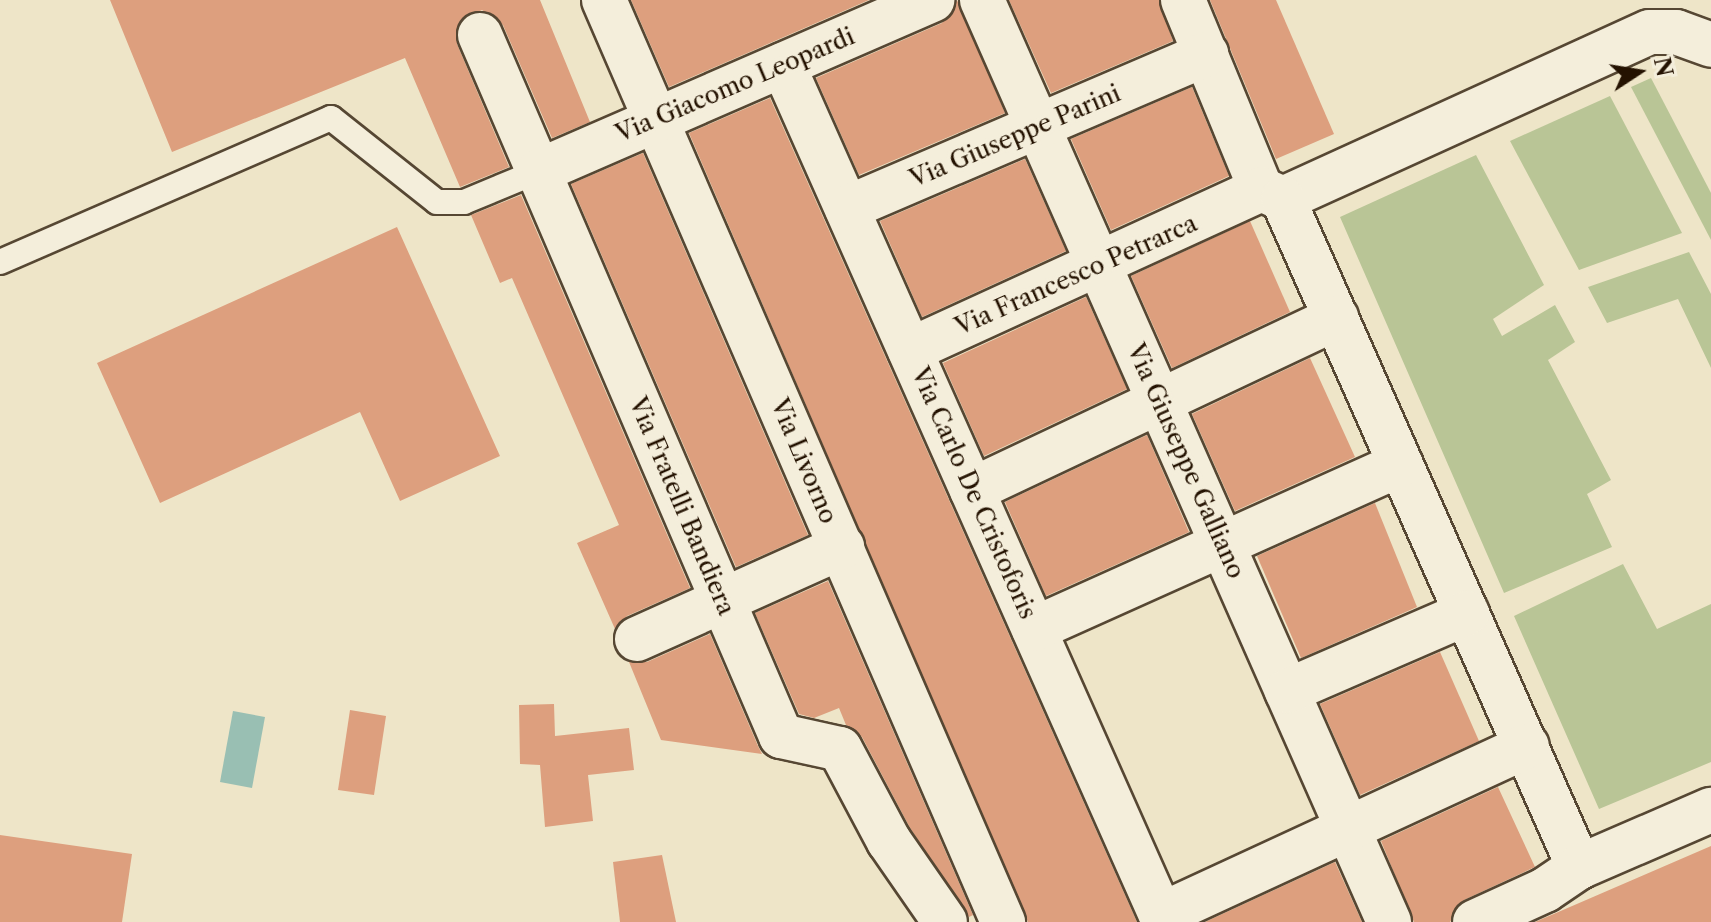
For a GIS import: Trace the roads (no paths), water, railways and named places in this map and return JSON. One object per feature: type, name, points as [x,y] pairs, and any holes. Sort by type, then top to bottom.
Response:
[{"type":"street","name":"Via Livorno","points":[[604,0],[1003,922]]},
{"type":"street","name":"Via Giacomo Leopardi","points":[[539,171],[932,0]]},
{"type":"street","name":"Via Giuseppe Galliano","points":[[982,0],[1389,922]]},
{"type":"street","points":[[1183,0],[1194,60],[1262,196],[1562,878]]},
{"type":"street","name":"Via Francesco Petrarca","points":[[910,350],[1099,264],[1650,32],[1676,32],[1706,52]]},
{"type":"street","name":"Via Fratelli Bandiera","points":[[480,35],[781,736],[840,749],[889,841],[945,922]]},
{"type":"street","name":"Via Giuseppe Parini","points":[[847,208],[1194,60]]},
{"type":"street","name":"Via Carlo De Cristoforis","points":[[783,65],[1163,918]]},
{"type":"street","points":[[972,490],[1318,326]]},
{"type":"street","points":[[1034,629],[1383,472]]},
{"type":"street","points":[[637,639],[842,547]]},
{"type":"street","points":[[1287,691],[1448,621]]},
{"type":"street","points":[[1163,918],[1508,755]]},
{"type":"street","points":[[1475,922],[1562,878],[1711,810]]},
{"type":"lane","points":[[0,262],[331,118],[437,202],[464,202],[539,171]]},
{"type":"water","points":[[233,711],[265,717],[252,788],[220,782]]}]
